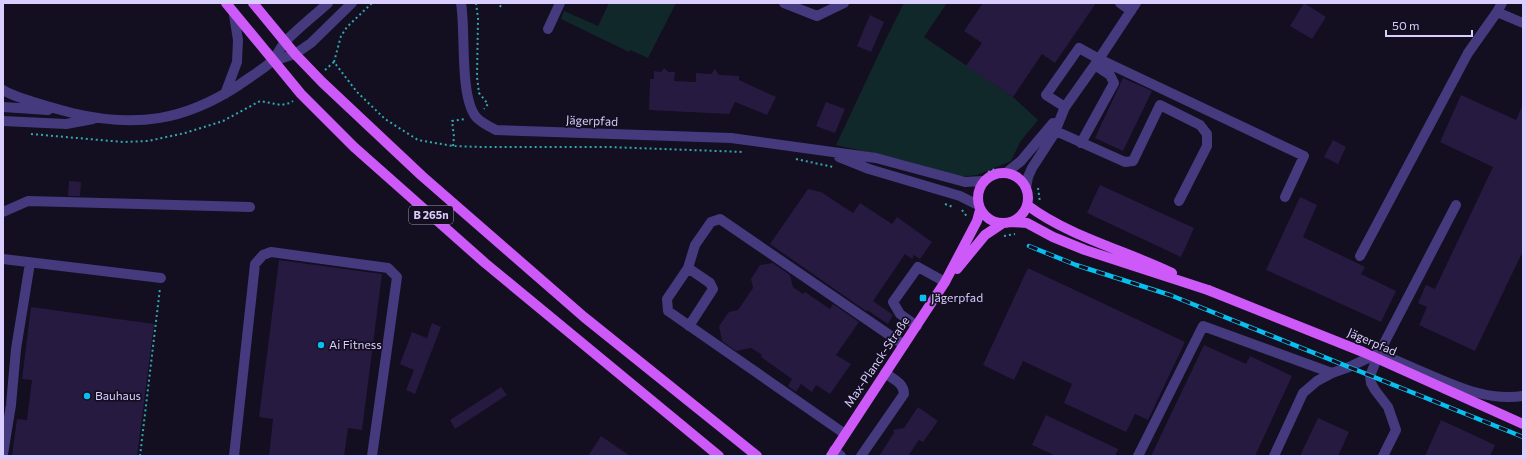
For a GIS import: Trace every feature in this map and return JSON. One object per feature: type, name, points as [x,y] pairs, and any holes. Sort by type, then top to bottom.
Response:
[{"type":"main road","name":"B 265n","points":[[226,3],[234,15],[301,94],[330,124],[485,263],[719,456]]},
{"type":"main road","name":"B 265n","points":[[253,3],[294,54],[372,131],[517,260],[584,317],[757,456]]},
{"type":"main road","points":[[1005,169],[1018,178],[1026,188],[1028,196],[1027,205],[1024,212],[1018,218],[1007,223],[994,222],[986,217],[979,208],[977,196],[984,177],[1005,169]]},
{"type":"main road","name":"Jägerpfad","points":[[1027,205],[1041,215],[1083,236],[1158,266],[1208,290]]},
{"type":"main road","name":"Max-Planck-Straße","points":[[833,455],[845,434],[945,282],[977,221],[979,208]]},
{"type":"main road","name":"Jägerpfad","points":[[1007,223],[1027,223],[1053,237],[1085,250],[1208,290],[1364,352],[1523,424]]},
{"type":"main road","name":"Max-Planck-Straße","points":[[945,282],[985,236],[1007,223]]},
{"type":"street","points":[[273,60],[285,42],[328,3]]},
{"type":"street","points":[[3,90],[9,94],[64,111],[97,119],[140,121],[158,119],[191,111],[225,94],[273,60],[294,54],[310,43],[352,3]]},
{"type":"street","points":[[548,29],[560,3]]},
{"type":"street","points":[[784,3],[817,16],[844,3]]},
{"type":"street","points":[[1026,188],[1028,177],[1032,168],[1063,110],[1134,7],[1120,3]]},
{"type":"street","name":"Jägerpfad","points":[[461,4],[465,86],[470,105],[477,118],[496,130],[731,138],[822,151]]},
{"type":"street","points":[[1360,256],[1468,52],[1499,7],[1523,23]]},
{"type":"street","points":[[225,94],[237,62],[238,40],[234,15]]},
{"type":"street","points":[[1063,110],[1046,95],[1079,48],[1097,62],[1110,75],[1114,84],[1081,143]]},
{"type":"street","points":[[1097,62],[1304,156],[1285,197]]},
{"type":"street","points":[[1052,129],[1125,162],[1133,160],[1160,105],[1200,125],[1206,134],[1206,146],[1179,201]]},
{"type":"street","points":[[3,107],[64,111]]},
{"type":"street","points":[[3,122],[66,124],[97,119]]},
{"type":"street","points":[[1005,169],[1020,161],[1052,129]]},
{"type":"street","points":[[822,151],[876,158],[965,182],[984,177]]},
{"type":"street","points":[[822,151],[869,169],[958,199],[979,208]]},
{"type":"street","points":[[3,212],[28,201],[250,207]]},
{"type":"street","points":[[1383,456],[1396,430],[1388,407],[1375,390],[1371,383],[1370,376],[1378,353],[1456,205]]},
{"type":"street","points":[[845,434],[668,311],[667,299],[688,268],[695,245],[711,222],[720,219],[904,345]]},
{"type":"street","points":[[234,456],[255,264],[263,255],[271,252],[388,268],[397,277],[372,456]]},
{"type":"street","points":[[3,260],[161,278]]},
{"type":"street","points":[[3,454],[11,405],[16,349],[30,263]]},
{"type":"street","points":[[917,326],[900,314],[893,302],[918,267],[945,282]]},
{"type":"street","points":[[688,268],[710,283],[713,289],[689,326]]},
{"type":"street","points":[[1138,456],[1203,326],[1332,373]]},
{"type":"street","points":[[1274,456],[1303,393],[1317,381],[1332,373],[1349,367],[1378,353],[1466,391],[1488,396],[1515,398],[1523,396]]},
{"type":"street","points":[[861,456],[904,394],[904,390],[900,384],[885,374]]},
{"type":"path","points":[[317,77],[334,62],[340,36],[347,27],[372,3]]},
{"type":"path","points":[[500,7],[502,3]]},
{"type":"path","points":[[334,62],[357,92],[384,119],[418,140],[453,146],[608,147],[746,152]]},
{"type":"path","points":[[791,158],[836,167]]},
{"type":"path","points":[[1032,168],[1035,171],[1036,183],[1042,208],[1041,215]]},
{"type":"path","points":[[984,177],[1005,169]]},
{"type":"path","points":[[939,202],[953,207],[958,199]]},
{"type":"path","points":[[958,199],[970,225],[974,227]]},
{"type":"path","points":[[985,236],[990,239],[1019,234]]},
{"type":"path","points":[[140,456],[161,278]]},
{"type":"green space","points":[[609,3],[676,3],[648,58],[630,50],[629,52],[561,19],[564,11],[598,26]]},
{"type":"green space","points":[[904,3],[947,3],[924,37],[1013,97],[1038,120],[1020,142],[1011,161],[977,175],[960,177],[903,160],[836,145]]},
{"type":"building","points":[[983,3],[1096,3],[1055,63],[1042,54],[1013,97],[966,66],[982,43],[964,31]]},
{"type":"building","points":[[1304,3],[1326,17],[1312,39],[1290,26]]},
{"type":"building","points":[[870,15],[884,22],[871,52],[857,46]]},
{"type":"building","points":[[664,68],[668,72],[675,72],[674,81],[696,82],[696,73],[711,74],[715,69],[719,75],[739,76],[739,80],[776,97],[767,115],[735,102],[729,114],[649,110],[650,79],[654,79],[654,71],[661,72]]},
{"type":"building","points":[[1123,78],[1152,91],[1123,151],[1095,138]]},
{"type":"building","points":[[1461,95],[1516,120],[1523,104],[1523,251],[1475,351],[1419,325],[1427,307],[1418,303],[1426,285],[1435,289],[1493,167],[1440,142]]},
{"type":"building","points":[[826,102],[845,109],[835,133],[816,126]]},
{"type":"building","points":[[1333,140],[1346,147],[1338,164],[1324,157]]},
{"type":"building","points":[[69,181],[81,182],[80,196],[68,196]]},
{"type":"building","points":[[1100,185],[1194,228],[1181,257],[1087,213]]},
{"type":"building","points":[[808,189],[821,192],[853,213],[860,203],[892,224],[897,217],[932,242],[920,259],[914,255],[912,259],[905,254],[873,301],[893,315],[888,324],[867,310],[866,311],[770,244]]},
{"type":"building","points":[[1300,197],[1317,205],[1303,237],[1365,267],[1361,274],[1396,291],[1381,322],[1266,270]]},
{"type":"building","name":"Ai Fitness","points":[[279,260],[382,274],[362,430],[348,428],[344,456],[269,456],[273,419],[259,417]]},
{"type":"building","points":[[773,263],[790,275],[793,287],[803,294],[805,292],[830,309],[833,304],[859,322],[836,355],[851,364],[830,394],[816,385],[812,392],[801,384],[796,392],[788,386],[792,379],[761,357],[762,355],[751,348],[736,351],[722,341],[719,326],[729,312],[738,310],[753,288],[751,279],[760,265]]},
{"type":"building","points":[[1028,268],[1185,342],[1148,420],[1135,414],[1126,432],[1064,403],[1072,384],[1023,361],[1014,380],[983,365]]},
{"type":"building","name":"Bauhaus","points":[[31,307],[154,324],[137,456],[12,456],[17,419],[27,420],[32,380],[22,379]]},
{"type":"building","points":[[432,323],[441,327],[415,394],[406,390],[414,370],[400,364],[412,332],[427,338]]},
{"type":"building","points":[[1204,345],[1246,364],[1250,356],[1292,376],[1255,456],[1151,456]]},
{"type":"building","points":[[501,387],[507,395],[455,429],[450,420]]},
{"type":"building","points":[[918,407],[938,421],[923,442],[919,440],[908,456],[879,456],[894,433],[893,430],[904,428]]},
{"type":"building","points":[[1046,415],[1118,449],[1115,456],[1056,456],[1032,445]]},
{"type":"building","points":[[1318,418],[1349,432],[1338,456],[1300,456]]},
{"type":"building","points":[[1441,420],[1495,445],[1490,456],[1425,456]]},
{"type":"building","points":[[601,436],[630,456],[588,456]]},
{"type":"railway","points":[[1029,246],[1076,265],[1170,295],[1523,437]]},
{"type":"place","name":"Jägerpfad","points":[[923,298]]},
{"type":"place","name":"Ai Fitness","points":[[321,345]]},
{"type":"place","name":"Bauhaus","points":[[87,396]]}]
